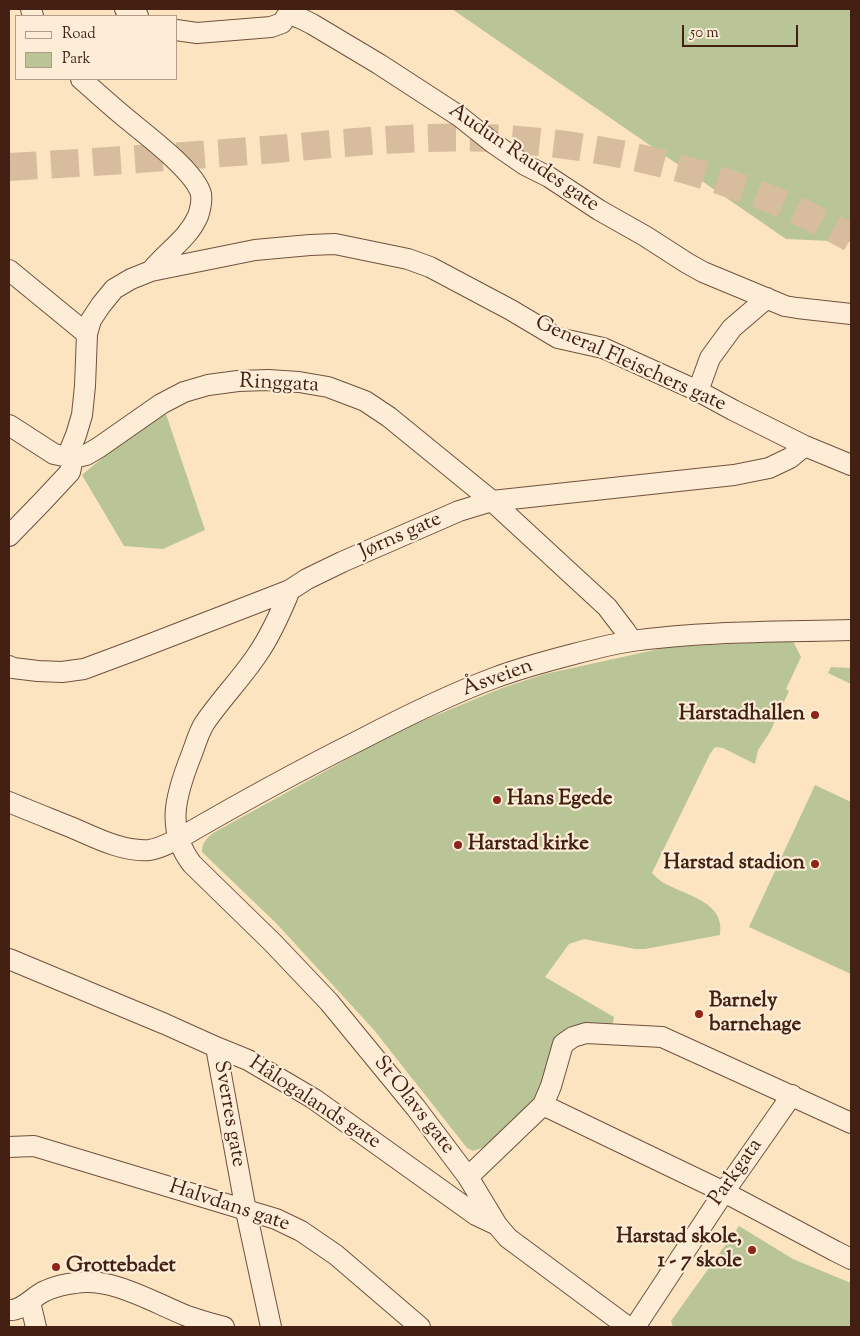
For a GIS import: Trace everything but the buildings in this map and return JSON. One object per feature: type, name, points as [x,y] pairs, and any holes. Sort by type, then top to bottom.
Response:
[{"type":"street","points":[[178,30],[197,32],[271,26],[282,23],[287,12]]},
{"type":"street","name":"Audun Raudes gate","points":[[287,12],[312,24],[379,64],[459,116],[525,165],[550,178],[599,210],[703,272],[797,308],[851,314]]},
{"type":"street","points":[[81,80],[176,160],[197,185],[201,194],[201,206],[192,227],[184,238],[158,262],[152,271]]},
{"type":"street","name":"General Fleischers gate","points":[[70,457],[82,415],[87,334],[91,320],[114,289],[131,279],[152,271],[255,250],[335,244],[408,259],[430,267],[558,338],[603,348],[698,391],[805,446],[851,465]]},
{"type":"street","points":[[9,270],[87,334]]},
{"type":"street","points":[[698,391],[710,358],[732,328],[767,298]]},
{"type":"street","name":"Ringgata","points":[[70,457],[86,455],[161,404],[184,392],[208,385],[238,381],[299,382],[328,387],[365,401],[408,432],[492,501],[607,607],[632,641]]},
{"type":"street","points":[[9,425],[54,454],[70,457],[70,472],[9,536]]},
{"type":"street","name":"Jørns gate","points":[[9,666],[38,671],[62,672],[84,669],[290,590],[307,579],[458,511],[492,501],[734,475],[769,468],[790,458],[805,446]]},
{"type":"street","points":[[9,802],[107,842],[128,848],[152,850],[178,839],[177,800],[188,764],[203,726],[258,654],[276,623],[290,590]]},
{"type":"street","name":"Åsveien","points":[[178,839],[326,757],[424,708],[495,677],[547,661],[632,641],[739,633],[851,630]]},
{"type":"street","name":"St Olavs gate","points":[[178,839],[184,853],[192,864],[273,943],[329,1002],[416,1108],[468,1177],[543,1105]]},
{"type":"street","name":"Hålogalands gate","points":[[9,959],[248,1060],[314,1099],[476,1216],[497,1225]]},
{"type":"street","points":[[851,1123],[662,1037],[586,1033],[573,1037],[563,1044],[551,1086],[543,1105],[724,1192],[851,1259]]},
{"type":"street","name":"Sverres gate","points":[[216,1047],[246,1211],[271,1327]]},
{"type":"street","name":"Parkgata","points":[[635,1327],[724,1192],[792,1096]]},
{"type":"street","name":"Halvdans gate","points":[[9,1147],[34,1146],[276,1219],[301,1231],[336,1255],[420,1327]]},
{"type":"street","name":"Hålogalands gate","points":[[468,1177],[497,1225],[508,1238],[628,1327]]},
{"type":"street","points":[[9,1310],[30,1302],[45,1291],[75,1283],[100,1283],[134,1292],[188,1316],[224,1327]]},
{"type":"street","points":[[30,1302],[36,1327]]},
{"type":"green space","points":[[452,9],[851,9],[851,242],[786,239]]},
{"type":"green space","points":[[165,411],[205,530],[163,549],[124,546],[82,475],[113,449]]},
{"type":"green space","points":[[793,641],[801,657],[786,689],[789,691],[770,732],[758,750],[755,764],[723,748],[715,747],[652,873],[662,882],[693,896],[711,907],[717,915],[720,924],[720,935],[645,949],[635,949],[584,939],[569,944],[545,977],[614,1017],[612,1028],[587,1027],[538,1097],[493,1144],[473,1151],[467,1148],[374,1030],[277,924],[202,852],[205,841],[213,833],[382,740],[415,724],[502,688],[545,674],[668,647]]},
{"type":"green space","points":[[831,667],[851,668],[851,684],[828,673]]},
{"type":"green space","name":"Harstad stadion","points":[[815,785],[851,802],[851,974],[749,927]]},
{"type":"green space","name":"Harstad skole, 1 - 7 skole","points":[[739,1226],[793,1259],[851,1283],[851,1327],[673,1327],[671,1321]]},
{"type":"tunnel","points":[[9,167],[397,139],[457,137],[518,140],[605,151],[690,171],[772,200],[851,238]]},
{"type":"place","name":"Harstadhallen","points":[[815,715]]},
{"type":"place","name":"Hans Egede","points":[[497,800]]},
{"type":"place","name":"Harstad kirke","points":[[458,845]]},
{"type":"place","name":"Harstad stadion","points":[[815,864]]},
{"type":"place","name":"Barnely barnehage","points":[[699,1014]]},
{"type":"place","name":"Harstad skole, 1 - 7 skole","points":[[752,1250]]},
{"type":"place","name":"Grottebadet","points":[[56,1267]]}]
